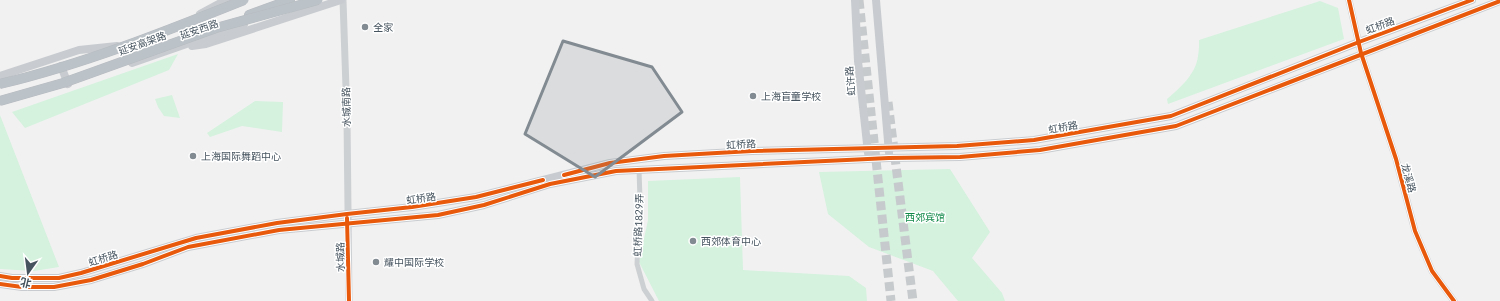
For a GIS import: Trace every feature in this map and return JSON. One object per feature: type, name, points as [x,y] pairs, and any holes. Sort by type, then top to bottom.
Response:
[{"type":"highway","name":"延安高架路","points":[[0,85],[66,66],[170,29],[245,0]]},
{"type":"highway","name":"延安高架路","points":[[0,100],[63,83],[290,0]]},
{"type":"highway","points":[[216,28],[318,0]]},
{"type":"main road","points":[[179,25],[226,0]]},
{"type":"main road","name":"延安西路","points":[[0,85],[62,66],[245,0]]},
{"type":"main road","name":"延安西路","points":[[0,105],[170,50],[312,0]]},
{"type":"main road","points":[[170,50],[206,44],[342,0]]},
{"type":"main road","name":"虹许路","points":[[855,0],[858,61],[868,159]]},
{"type":"main road","points":[[876,0],[889,158]]},
{"type":"main road","name":"虹桥路","points":[[0,276],[12,278],[59,278],[81,273],[196,238],[277,223],[347,214],[412,208],[476,197],[610,163],[649,158],[752,151],[957,146],[1034,140],[1171,116],[1359,42],[1472,0]]},
{"type":"main road","name":"虹桥路","points":[[0,284],[22,287],[54,287],[91,280],[143,264],[188,247],[279,230],[438,215],[484,205],[550,184],[616,171],[889,158],[960,157],[1040,150],[1176,126],[1500,1]]},
{"type":"main road","name":"延安西路","points":[[0,76],[79,50],[118,46]]},
{"type":"main road","points":[[62,66],[68,84]]},
{"type":"street","name":"水城南路","points":[[342,0],[347,118],[347,214]]},
{"type":"street","name":"龙溪路","points":[[1349,0],[1362,53],[1396,159],[1415,231],[1432,271],[1454,301]]},
{"type":"street","name":"虹桥路1829弄","points":[[639,170],[640,200],[637,264],[644,289],[652,301]]},
{"type":"street","name":"水城路","points":[[347,214],[349,301]]},
{"type":"highlighted area","points":[[563,41],[652,67],[682,112],[595,177],[525,134]]},
{"type":"green space","points":[[1320,1],[1338,8],[1344,39],[1168,104],[1167,99],[1187,80],[1197,63],[1199,40]]},
{"type":"green space","points":[[178,54],[169,70],[25,128],[12,112]]},
{"type":"green space","points":[[172,95],[180,118],[164,116],[155,99]]},
{"type":"green space","points":[[255,101],[283,102],[282,132],[242,126],[210,137],[207,133]]},
{"type":"green space","points":[[0,115],[59,267],[34,271],[0,269]]},
{"type":"green space","name":"西郊宾馆","points":[[950,169],[990,232],[972,258],[1002,293],[1005,301],[958,301],[933,271],[869,247],[828,214],[819,172]]},
{"type":"green space","name":"西郊体育中心","points":[[740,177],[743,270],[849,276],[866,288],[867,301],[659,301],[639,262],[648,220],[648,181]]},
{"type":"tunnel","points":[[859,0],[891,301]]},
{"type":"tunnel","points":[[888,102],[913,301]]},
{"type":"cycle path","points":[[1349,0],[1361,53],[1396,159],[1415,231],[1432,271],[1454,301]]},
{"type":"cycle path","points":[[564,175],[610,163],[664,156],[752,151],[957,146],[1034,140],[1171,116],[1359,42],[1472,0]]},
{"type":"cycle path","points":[[0,284],[22,287],[54,287],[91,280],[143,264],[188,247],[279,230],[438,215],[484,205],[550,184],[616,171],[889,158],[960,157],[1040,150],[1176,126],[1500,1]]},
{"type":"cycle path","points":[[0,276],[12,278],[59,278],[81,273],[196,238],[277,223],[412,207],[476,197],[543,180]]},
{"type":"cycle path","points":[[347,218],[349,301]]},
{"type":"place","name":"全家","points":[[365,27]]},
{"type":"place","name":"上海盲童学校","points":[[753,96]]},
{"type":"place","name":"上海国际舞蹈中心","points":[[193,156]]},
{"type":"place","name":"西郊体育中心","points":[[693,241]]},
{"type":"place","name":"耀中国际学校","points":[[376,262]]}]
